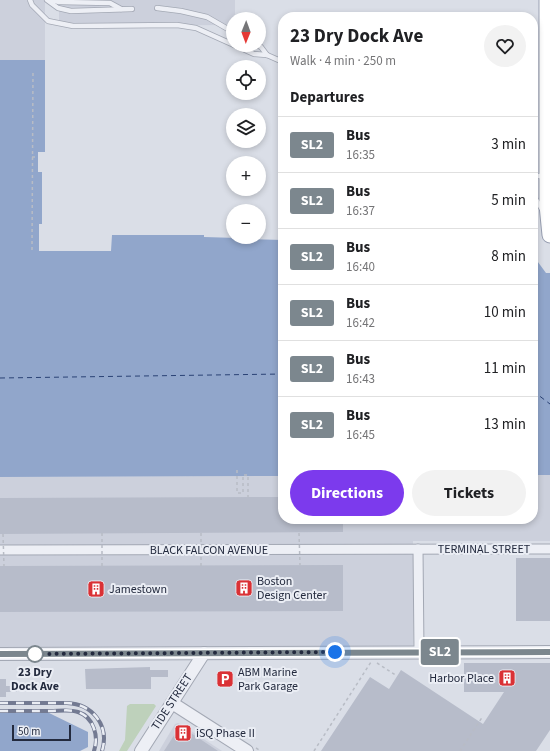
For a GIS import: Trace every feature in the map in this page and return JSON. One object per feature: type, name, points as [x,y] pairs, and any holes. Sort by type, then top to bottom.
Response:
[{"type":"main road","points":[[546,0],[548,23],[540,176],[549,231]]},
{"type":"street","name":"TERMINAL STREET","points":[[418,549],[550,549]]},
{"type":"street","name":"BLACK FALCON AVENUE","points":[[0,550],[418,549]]},
{"type":"street","points":[[418,549],[419,652]]},
{"type":"street","points":[[0,654],[550,652]]},
{"type":"street","name":"TIDE STREET","points":[[141,751],[204,653]]},
{"type":"street","points":[[172,703],[247,751]]},
{"type":"lane","points":[[30,0],[32,5],[48,21],[73,26],[177,25],[196,28],[254,54],[267,55],[278,60]]},
{"type":"lane","points":[[46,0],[58,8],[71,11],[132,9]]},
{"type":"lane","points":[[52,0],[58,2],[110,3],[122,10]]},
{"type":"lane","points":[[157,8],[181,11],[206,17],[226,28]]},
{"type":"lane","points":[[538,203],[543,211],[549,231]]},
{"type":"path","points":[[32,250],[33,70]]},
{"type":"path","points":[[32,157],[38,157]]},
{"type":"path","points":[[237,470],[238,493],[243,493],[243,475],[248,475],[248,497]]},
{"type":"path","points":[[102,533],[102,566]]},
{"type":"path","points":[[201,533],[201,566]]},
{"type":"path","points":[[299,533],[300,565]]},
{"type":"path","points":[[3,534],[4,566]]},
{"type":"path","points":[[314,751],[372,660],[398,676]]},
{"type":"path","points":[[460,751],[483,716]]},
{"type":"shaded area","points":[[0,0],[45,0],[45,60],[0,60]]},
{"type":"shaded area","points":[[59,0],[235,0],[235,12],[226,12],[226,25],[59,26]]},
{"type":"shaded area","points":[[538,475],[550,475],[550,541],[413,541],[413,647],[0,647],[0,477],[278,476],[278,524],[538,524]]},
{"type":"shaded area","name":"iSQ Phase II","points":[[178,723],[222,751],[159,751],[175,724]]},
{"type":"green space","points":[[130,704],[154,704],[156,706],[127,751],[119,751],[125,740],[127,706]]},
{"type":"water","points":[[0,60],[45,60],[45,152],[38,152],[38,172],[42,172],[42,224],[39,224],[39,251],[111,251],[112,235],[204,235],[204,237],[226,238],[226,244],[266,244],[266,240],[278,240],[278,476],[0,477]]},
{"type":"water","points":[[538,262],[546,273],[550,273],[550,475],[538,475]]},
{"type":"water","points":[[0,712],[47,712],[88,732],[88,747],[80,751],[0,751]]},
{"type":"building","points":[[278,497],[278,524],[343,524],[343,532],[0,534],[0,498]]},
{"type":"building","points":[[516,558],[550,558],[550,621],[516,621]]},
{"type":"building","points":[[343,565],[343,611],[0,612],[0,566]]},
{"type":"building","points":[[464,663],[550,663],[550,730],[536,751],[321,751],[370,677],[389,689],[401,670],[483,724],[504,692],[464,692]]},
{"type":"building","points":[[150,667],[150,670],[168,670],[168,677],[151,677],[151,689],[86,689],[85,669]]},
{"type":"building","points":[[0,679],[6,679],[6,686],[17,686],[17,692],[6,692],[6,697],[0,697]]},
{"type":"building","name":"iSQ Phase II","points":[[180,726],[200,739],[218,751],[164,751]]},
{"type":"ferry route","points":[[0,378],[278,374]]},
{"type":"ferry route","points":[[538,395],[550,404]]},
{"type":"railway","points":[[0,703],[67,703],[84,707],[97,718],[101,725],[104,742],[102,751]]},
{"type":"railway","points":[[0,711],[68,710],[78,712],[88,718],[94,728],[96,740],[94,751]]},
{"type":"bus line","name":"SL2","points":[[0,654],[550,652]]},
{"type":"place","name":"Boston Design Center","points":[[244,588]]},
{"type":"place","name":"Jamestown","points":[[96,589]]},
{"type":"place","name":"23 Dry Dock Ave","points":[[35,654]]},
{"type":"place","name":"Harbor Place","points":[[507,678]]},
{"type":"place","name":"ABM Marine Park Garage","points":[[225,679]]},
{"type":"place","name":"iSQ Phase II","points":[[183,733]]},
{"type":"route","points":[[35,654],[335,652]]}]
